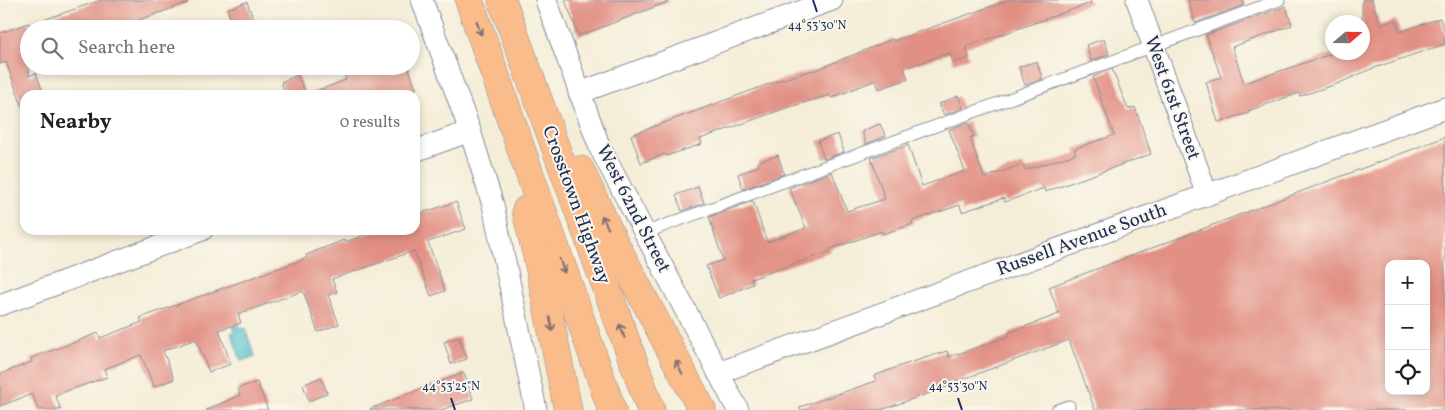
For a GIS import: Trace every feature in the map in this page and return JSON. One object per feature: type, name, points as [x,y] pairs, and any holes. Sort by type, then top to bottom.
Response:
[{"type":"highway","name":"Crosstown Highway","points":[[469,0],[612,410]]},
{"type":"highway","name":"Crosstown Highway","points":[[502,0],[650,410]]},
{"type":"highway","points":[[515,36],[614,240],[702,410]]},
{"type":"highway","points":[[489,55],[539,265],[568,410]]},
{"type":"street","points":[[422,0],[470,131],[493,205],[536,410]]},
{"type":"street","name":"West 62nd Street","points":[[546,0],[600,148],[738,410]]},
{"type":"street","points":[[579,93],[832,0]]},
{"type":"street","name":"West 61st Street","points":[[1137,0],[1207,195]]},
{"type":"street","name":"Russell Avenue South","points":[[718,373],[1445,108]]},
{"type":"street","points":[[420,149],[470,131]]},
{"type":"street","points":[[0,304],[188,235]]},
{"type":"lane","points":[[644,233],[1279,0]]},
{"type":"lane","points":[[1057,410],[1069,406]]},
{"type":"water","points":[[240,325],[241,329],[245,328],[255,356],[241,361],[231,333],[235,332],[233,327]]},
{"type":"building","points":[[101,0],[187,0],[188,3],[138,20],[43,20]]},
{"type":"building","points":[[565,0],[669,0],[670,1],[579,36]]},
{"type":"building","points":[[1009,0],[1090,0],[1091,3],[966,47],[969,58],[953,63],[950,53],[904,68],[908,79],[879,89],[876,80],[831,98],[830,95],[786,108],[700,139],[702,144],[641,163],[631,135],[777,81],[813,71],[893,39],[893,41]]},
{"type":"building","points":[[1188,0],[1243,0],[1244,5],[1195,23]]},
{"type":"building","points":[[1362,0],[1372,0],[1380,25],[1396,20],[1400,32],[1440,18],[1445,33],[1445,44],[1371,69],[1337,84],[1300,96],[1299,93],[1248,111],[1249,113],[1218,122],[1206,82],[1221,77],[1206,35],[1286,6],[1292,25],[1232,47],[1244,83],[1325,56],[1325,60],[1370,60],[1370,15],[1362,15]]},
{"type":"building","points":[[247,2],[254,20],[231,20],[227,9]]},
{"type":"building","points":[[20,26],[20,75],[37,75],[42,90],[20,90],[20,100],[6,62],[0,64],[0,33]]},
{"type":"building","points":[[1104,39],[1109,54],[1091,61],[1086,45]]},
{"type":"building","points":[[1037,61],[1042,79],[1025,85],[1019,67]]},
{"type":"building","points":[[1112,69],[1128,109],[1135,107],[1151,154],[1045,192],[1044,188],[1005,202],[1004,198],[962,212],[960,205],[912,221],[913,224],[883,234],[882,231],[751,279],[753,284],[719,298],[706,266],[723,260],[709,217],[753,201],[767,242],[806,228],[789,188],[832,172],[847,211],[885,199],[871,158],[908,145],[922,186],[965,171],[949,130],[968,122],[974,137],[970,138],[984,178],[1023,164],[1025,170],[1076,154],[1074,149],[1114,135],[1093,77]]},
{"type":"building","points":[[298,75],[304,90],[284,90],[281,82]]},
{"type":"building","points":[[344,75],[411,75],[416,89],[319,90],[346,80]]},
{"type":"building","points":[[958,96],[963,108],[944,115],[939,104]]},
{"type":"building","points":[[880,124],[886,136],[866,144],[862,131]]},
{"type":"building","points":[[838,134],[844,152],[824,159],[818,141]]},
{"type":"building","points":[[1445,137],[1445,410],[1095,410],[1069,340],[958,381],[958,383],[881,410],[800,410],[800,407],[876,381],[874,376],[900,366],[947,351],[949,357],[1009,336],[1008,333],[1059,314],[1049,287]]},
{"type":"building","points":[[778,155],[784,174],[743,189],[738,174],[759,166],[758,162]]},
{"type":"building","points":[[698,187],[704,203],[682,211],[676,195]]},
{"type":"building","points":[[456,202],[466,229],[428,242],[445,291],[431,296],[414,251],[332,279],[337,292],[328,295],[339,324],[318,332],[303,291],[238,314],[241,323],[219,330],[231,364],[209,372],[196,339],[163,351],[174,379],[154,387],[141,355],[104,369],[107,377],[55,395],[61,410],[39,410],[32,394],[0,406],[0,374],[32,362],[31,358],[98,333],[100,338],[142,322],[140,318],[307,258],[306,255],[344,240],[345,242],[365,235],[420,235],[420,213]]},
{"type":"building","points":[[459,337],[467,359],[451,364],[444,342]]},
{"type":"building","points":[[464,373],[473,399],[441,410],[370,410],[423,388]]},
{"type":"building","points":[[321,377],[327,393],[309,401],[303,385]]},
{"type":"building","points":[[257,382],[268,410],[206,410],[240,395],[238,388]]}]
